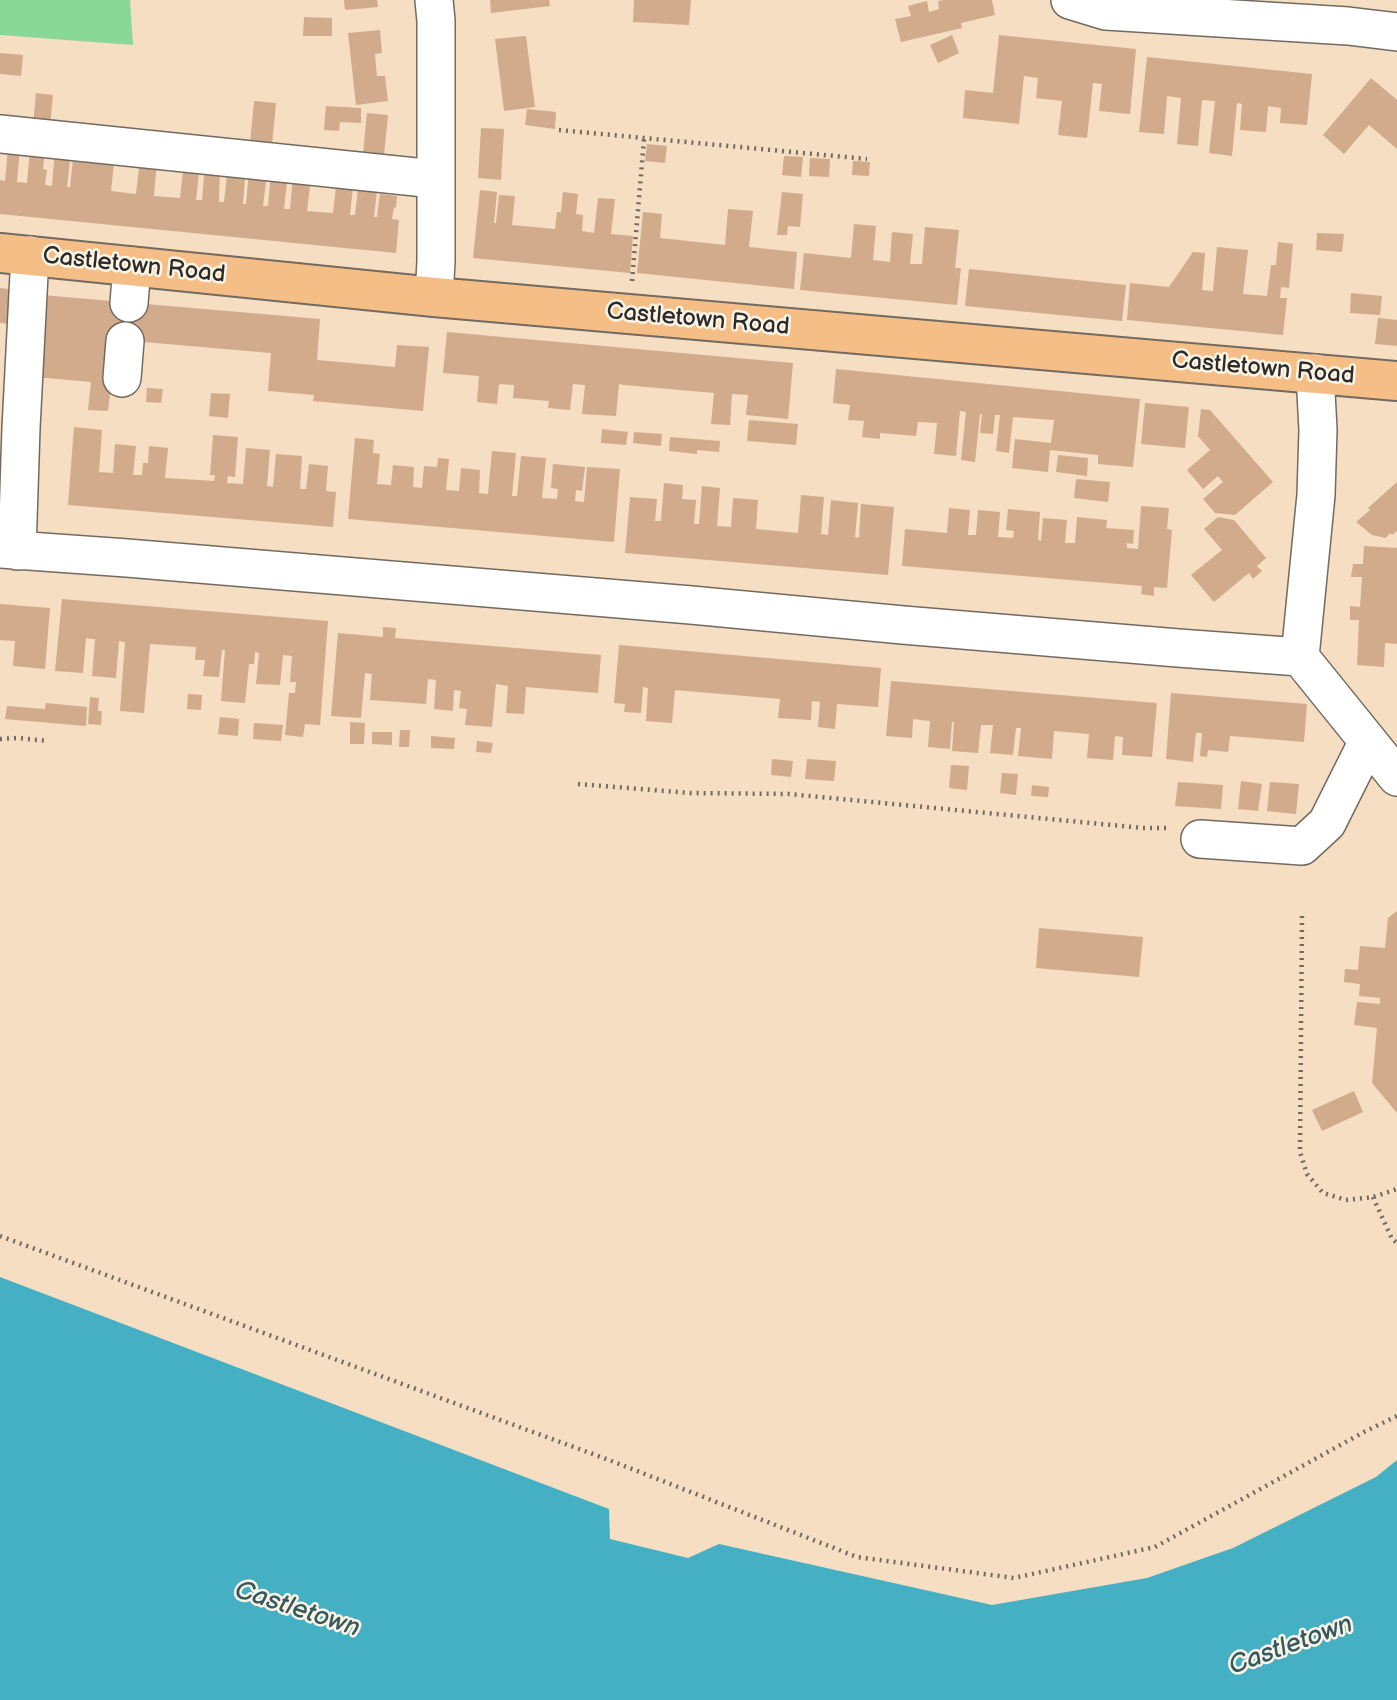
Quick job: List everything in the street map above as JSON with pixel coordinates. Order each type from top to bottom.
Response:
[{"type":"main road","name":"Castletown Road","points":[[15,254],[130,284],[434,297],[1397,381]]},
{"type":"street","points":[[434,0],[434,297]]},
{"type":"street","points":[[1070,0],[1105,11],[1348,26],[1397,32]]},
{"type":"street","points":[[0,134],[435,179]]},
{"type":"street","points":[[15,254],[21,428],[8,550],[1300,657],[1387,758],[1303,846],[1200,839]]},
{"type":"street","points":[[122,378],[125,341]]},
{"type":"street","points":[[1300,657],[1316,495],[1318,430],[1315,373]]},
{"type":"path","points":[[559,130],[867,159]]},
{"type":"path","points":[[630,314],[644,139]]},
{"type":"path","points":[[0,739],[48,741]]},
{"type":"path","points":[[578,784],[690,793],[789,794],[1143,828],[1183,828],[1200,839]]},
{"type":"path","points":[[1302,916],[1300,1152],[1307,1174],[1323,1193],[1346,1200],[1373,1197],[1397,1189]]},
{"type":"path","points":[[1373,1197],[1392,1239],[1397,1243]]},
{"type":"path","points":[[0,1236],[609,1460],[857,1557],[1014,1578],[1155,1547],[1397,1416]]},
{"type":"green space","points":[[0,0],[130,0],[133,45],[0,35]]},
{"type":"water","name":"Castletown","points":[[0,1277],[609,1509],[610,1539],[688,1558],[719,1544],[992,1605],[1147,1578],[1233,1548],[1376,1477],[1397,1460],[1397,1700],[0,1700]]},
{"type":"building","points":[[344,0],[377,0],[378,7],[345,10]]},
{"type":"building","points":[[490,0],[549,0],[550,6],[491,13]]},
{"type":"building","points":[[634,0],[691,0],[689,25],[633,22]]},
{"type":"building","points":[[992,0],[995,15],[961,23],[962,28],[901,42],[895,19],[911,16],[908,6],[927,1],[929,12],[939,9],[938,1]]},
{"type":"building","points":[[304,17],[332,18],[332,36],[303,36]]},
{"type":"building","points":[[380,30],[382,53],[375,54],[377,76],[385,76],[388,101],[356,105],[348,33]]},
{"type":"building","points":[[952,35],[959,53],[938,63],[930,45]]},
{"type":"building","points":[[999,35],[1136,49],[1130,114],[1099,111],[1102,84],[1093,83],[1087,138],[1058,135],[1062,101],[1036,98],[1038,78],[1024,76],[1019,124],[963,118],[965,90],[993,93]]},
{"type":"building","points":[[526,36],[535,107],[504,111],[495,39]]},
{"type":"building","points":[[0,53],[23,55],[21,76],[0,74]]},
{"type":"building","points":[[1147,57],[1312,74],[1307,125],[1280,123],[1281,108],[1268,106],[1266,132],[1240,130],[1242,104],[1237,103],[1232,156],[1209,153],[1215,101],[1202,100],[1198,146],[1177,144],[1181,98],[1167,96],[1164,134],[1139,132]]},
{"type":"building","points":[[1371,78],[1397,100],[1397,149],[1369,125],[1344,154],[1323,135]]},
{"type":"building","points":[[36,93],[53,95],[50,126],[33,125]]},
{"type":"building","points":[[254,101],[276,103],[272,145],[250,143]]},
{"type":"building","points":[[326,106],[361,108],[361,123],[340,122],[339,131],[324,130]]},
{"type":"building","points":[[527,109],[556,112],[555,129],[525,125]]},
{"type":"building","points":[[367,113],[388,115],[384,155],[363,153]]},
{"type":"building","points":[[481,128],[504,129],[501,180],[478,178]]},
{"type":"building","points":[[647,144],[667,146],[665,163],[645,161]]},
{"type":"building","points":[[8,148],[20,149],[17,182],[27,183],[30,149],[45,150],[45,185],[52,186],[55,150],[71,151],[67,187],[70,187],[74,150],[115,154],[111,191],[136,194],[140,159],[157,161],[154,196],[180,198],[184,161],[200,163],[196,200],[202,200],[205,165],[220,166],[219,202],[224,202],[227,175],[245,177],[243,204],[246,204],[249,171],[267,173],[263,206],[268,206],[271,172],[288,174],[284,209],[290,209],[293,175],[311,177],[307,211],[333,213],[337,177],[354,178],[350,215],[355,215],[359,179],[378,181],[374,217],[377,217],[380,194],[397,196],[392,219],[399,220],[396,253],[0,214],[0,180],[5,181]]},
{"type":"building","points":[[784,156],[803,157],[801,177],[782,175]]},
{"type":"building","points":[[810,158],[830,159],[829,177],[809,176]]},
{"type":"building","points":[[853,161],[870,162],[869,176],[852,175]]},
{"type":"building","points":[[480,190],[497,192],[494,223],[499,195],[515,196],[512,225],[555,229],[557,212],[561,212],[563,192],[578,194],[576,214],[583,215],[582,231],[594,233],[598,198],[615,199],[611,234],[633,236],[630,273],[473,258]]},
{"type":"building","points":[[782,192],[803,194],[800,227],[788,226],[787,235],[777,235]]},
{"type":"building","points":[[728,209],[753,211],[749,247],[797,252],[794,289],[637,273],[643,212],[662,214],[660,238],[725,245]]},
{"type":"building","points":[[854,224],[876,226],[873,260],[890,262],[892,232],[913,234],[910,264],[922,264],[925,227],[959,230],[955,268],[961,268],[957,305],[800,290],[804,253],[851,258]]},
{"type":"building","points":[[1317,233],[1344,234],[1342,252],[1316,250]]},
{"type":"building","points":[[1278,242],[1293,244],[1289,288],[1281,287],[1280,298],[1287,298],[1283,335],[1127,320],[1130,283],[1169,287],[1193,252],[1205,253],[1202,290],[1213,291],[1217,247],[1248,250],[1243,294],[1267,296],[1271,265],[1276,265]]},
{"type":"building","points":[[969,269],[1126,285],[1122,321],[965,306]]},
{"type":"building","points":[[0,288],[25,291],[22,325],[0,323]]},
{"type":"building","points":[[1351,293],[1382,296],[1380,315],[1350,313]]},
{"type":"building","points":[[42,295],[320,319],[317,360],[395,367],[397,345],[429,347],[423,411],[313,401],[314,395],[268,391],[271,353],[120,340],[108,411],[88,410],[91,382],[35,377]]},
{"type":"building","points":[[1378,318],[1397,320],[1397,346],[1375,344]]},
{"type":"building","points":[[447,332],[793,363],[788,419],[746,415],[748,395],[732,394],[730,425],[711,424],[714,393],[619,384],[616,416],[582,414],[585,385],[573,384],[570,410],[548,408],[549,401],[513,398],[514,385],[499,384],[497,404],[477,402],[479,376],[443,373]]},
{"type":"building","points":[[836,369],[1140,399],[1133,467],[1098,464],[1098,455],[1050,450],[1048,472],[1012,468],[1015,439],[1051,443],[1054,420],[1013,417],[1009,453],[996,451],[1000,415],[995,415],[993,434],[980,433],[980,414],[975,462],[961,460],[966,412],[960,411],[956,456],[934,454],[937,423],[918,422],[916,436],[880,433],[880,439],[862,437],[864,421],[848,420],[850,405],[833,403]]},
{"type":"building","points":[[147,388],[163,389],[161,403],[146,402]]},
{"type":"building","points":[[211,393],[230,394],[228,418],[209,416]]},
{"type":"building","points":[[1145,403],[1189,407],[1185,448],[1141,444]]},
{"type":"building","points":[[1201,409],[1210,410],[1273,482],[1235,515],[1215,513],[1203,499],[1223,482],[1218,476],[1203,489],[1187,470],[1210,450],[1198,436]]},
{"type":"building","points":[[749,420],[798,424],[796,445],[747,441]]},
{"type":"building","points":[[74,427],[102,430],[99,472],[113,473],[115,444],[136,446],[133,475],[142,475],[143,463],[148,463],[149,446],[168,448],[165,478],[214,481],[215,475],[210,475],[213,435],[238,437],[235,477],[228,476],[227,483],[243,484],[246,448],[270,450],[267,486],[273,487],[276,454],[302,456],[300,489],[306,489],[309,464],[328,466],[326,491],[336,492],[333,527],[68,505]]},
{"type":"building","points":[[602,429],[628,432],[626,445],[601,443]]},
{"type":"building","points":[[634,432],[662,434],[661,446],[633,443]]},
{"type":"building","points":[[670,437],[720,441],[719,452],[697,450],[697,454],[669,451]]},
{"type":"building","points":[[355,438],[374,440],[373,453],[380,454],[377,484],[391,485],[393,465],[414,467],[413,487],[422,488],[424,466],[437,467],[438,458],[449,459],[446,490],[459,491],[461,468],[480,470],[479,493],[488,494],[492,451],[516,453],[512,496],[517,496],[521,456],[546,458],[542,498],[557,499],[558,489],[551,488],[553,464],[585,467],[582,491],[576,490],[575,501],[584,502],[587,467],[620,469],[614,542],[348,519]]},
{"type":"building","points":[[1058,455],[1088,458],[1087,476],[1056,472]]},
{"type":"building","points":[[1076,479],[1110,482],[1108,502],[1074,498]]},
{"type":"building","points":[[1397,482],[1397,531],[1386,538],[1372,535],[1356,522]]},
{"type":"building","points":[[664,483],[683,485],[682,499],[696,500],[694,524],[699,524],[702,486],[720,488],[717,526],[731,527],[733,498],[758,500],[756,529],[798,533],[801,495],[824,497],[821,534],[828,535],[831,500],[858,503],[855,537],[859,538],[861,504],[894,507],[888,575],[625,553],[630,497],[657,499],[655,521],[661,521]]},
{"type":"building","points":[[1141,506],[1169,508],[1167,529],[1172,530],[1167,588],[1154,587],[1154,596],[1141,594],[1142,586],[902,566],[905,529],[947,533],[949,508],[970,510],[968,535],[976,535],[978,510],[1000,512],[998,537],[1013,538],[1014,531],[1006,530],[1008,509],[1040,512],[1038,540],[1041,541],[1043,518],[1067,520],[1065,543],[1075,543],[1077,517],[1107,520],[1106,528],[1134,530],[1133,544],[1127,543],[1127,548],[1138,549]]},
{"type":"building","points":[[1218,517],[1234,520],[1266,558],[1257,566],[1262,571],[1253,579],[1249,573],[1214,602],[1191,575],[1222,550],[1204,529]]},
{"type":"building","points":[[1364,546],[1397,548],[1397,644],[1385,643],[1384,667],[1357,665],[1359,620],[1350,620],[1350,606],[1360,607],[1362,577],[1351,577],[1353,564],[1363,564]]},
{"type":"building","points":[[62,599],[328,621],[320,725],[305,724],[303,737],[285,735],[289,693],[295,693],[296,682],[290,682],[292,656],[283,655],[280,685],[256,684],[259,653],[255,652],[254,664],[249,664],[245,703],[221,701],[225,650],[222,650],[219,677],[203,676],[205,660],[195,660],[196,647],[150,644],[144,713],[120,711],[125,642],[119,641],[116,678],[92,676],[95,639],[86,638],[83,673],[55,671]]},
{"type":"building","points":[[0,604],[50,608],[45,669],[13,666],[15,641],[0,640]]},
{"type":"building","points":[[383,627],[396,628],[395,638],[601,655],[598,693],[526,687],[524,714],[506,713],[508,686],[496,684],[492,727],[465,725],[467,709],[459,708],[461,691],[454,690],[453,711],[434,709],[436,680],[428,679],[426,704],[370,700],[372,674],[365,673],[361,718],[331,716],[338,633],[383,637]]},
{"type":"building","points":[[619,645],[881,668],[878,707],[837,704],[835,729],[818,727],[820,702],[812,701],[811,720],[778,718],[780,699],[675,690],[672,723],[646,721],[648,688],[643,687],[641,713],[624,712],[625,704],[614,703]]},
{"type":"building","points":[[891,681],[1157,703],[1152,757],[1122,755],[1123,737],[1115,736],[1113,760],[1087,758],[1089,734],[1054,731],[1052,759],[1018,756],[1021,728],[1016,728],[1013,755],[990,753],[993,725],[981,725],[978,753],[952,751],[954,722],[950,749],[928,747],[930,721],[913,719],[912,738],[886,736]]},
{"type":"building","points":[[1171,693],[1307,704],[1304,742],[1230,736],[1228,752],[1208,750],[1207,757],[1200,756],[1202,733],[1196,733],[1193,762],[1166,759]]},
{"type":"building","points":[[188,694],[202,695],[201,710],[187,709]]},
{"type":"building","points":[[90,697],[99,698],[101,725],[88,724]]},
{"type":"building","points":[[46,703],[87,707],[86,726],[5,719],[7,706],[45,709]]},
{"type":"building","points":[[220,717],[239,719],[238,736],[218,734]]},
{"type":"building","points":[[350,722],[365,723],[364,744],[350,744]]},
{"type":"building","points":[[254,723],[283,725],[281,741],[253,739]]},
{"type":"building","points":[[400,730],[410,730],[409,747],[399,747]]},
{"type":"building","points":[[372,732],[392,732],[392,745],[372,744]]},
{"type":"building","points":[[431,736],[455,738],[454,749],[431,748]]},
{"type":"building","points":[[477,741],[493,743],[491,753],[476,752]]},
{"type":"building","points":[[772,759],[793,761],[791,777],[771,775]]},
{"type":"building","points":[[807,759],[836,761],[834,781],[805,779]]},
{"type":"building","points":[[951,765],[969,766],[967,790],[949,788]]},
{"type":"building","points":[[1002,773],[1018,774],[1016,795],[1000,793]]},
{"type":"building","points":[[1241,781],[1262,784],[1258,811],[1238,809]]},
{"type":"building","points":[[1178,782],[1223,785],[1221,809],[1175,806]]},
{"type":"building","points":[[1270,782],[1299,784],[1296,814],[1267,811]]},
{"type":"building","points":[[1032,785],[1049,787],[1048,797],[1031,796]]},
{"type":"building","points":[[1397,911],[1397,1113],[1372,1083],[1377,1028],[1354,1025],[1357,1002],[1380,1004],[1380,998],[1359,996],[1360,984],[1344,982],[1345,969],[1358,970],[1360,946],[1385,948],[1388,918]]},
{"type":"building","points":[[1039,928],[1143,937],[1139,977],[1036,968]]},
{"type":"building","points":[[1354,1091],[1363,1112],[1322,1131],[1312,1110]]}]
